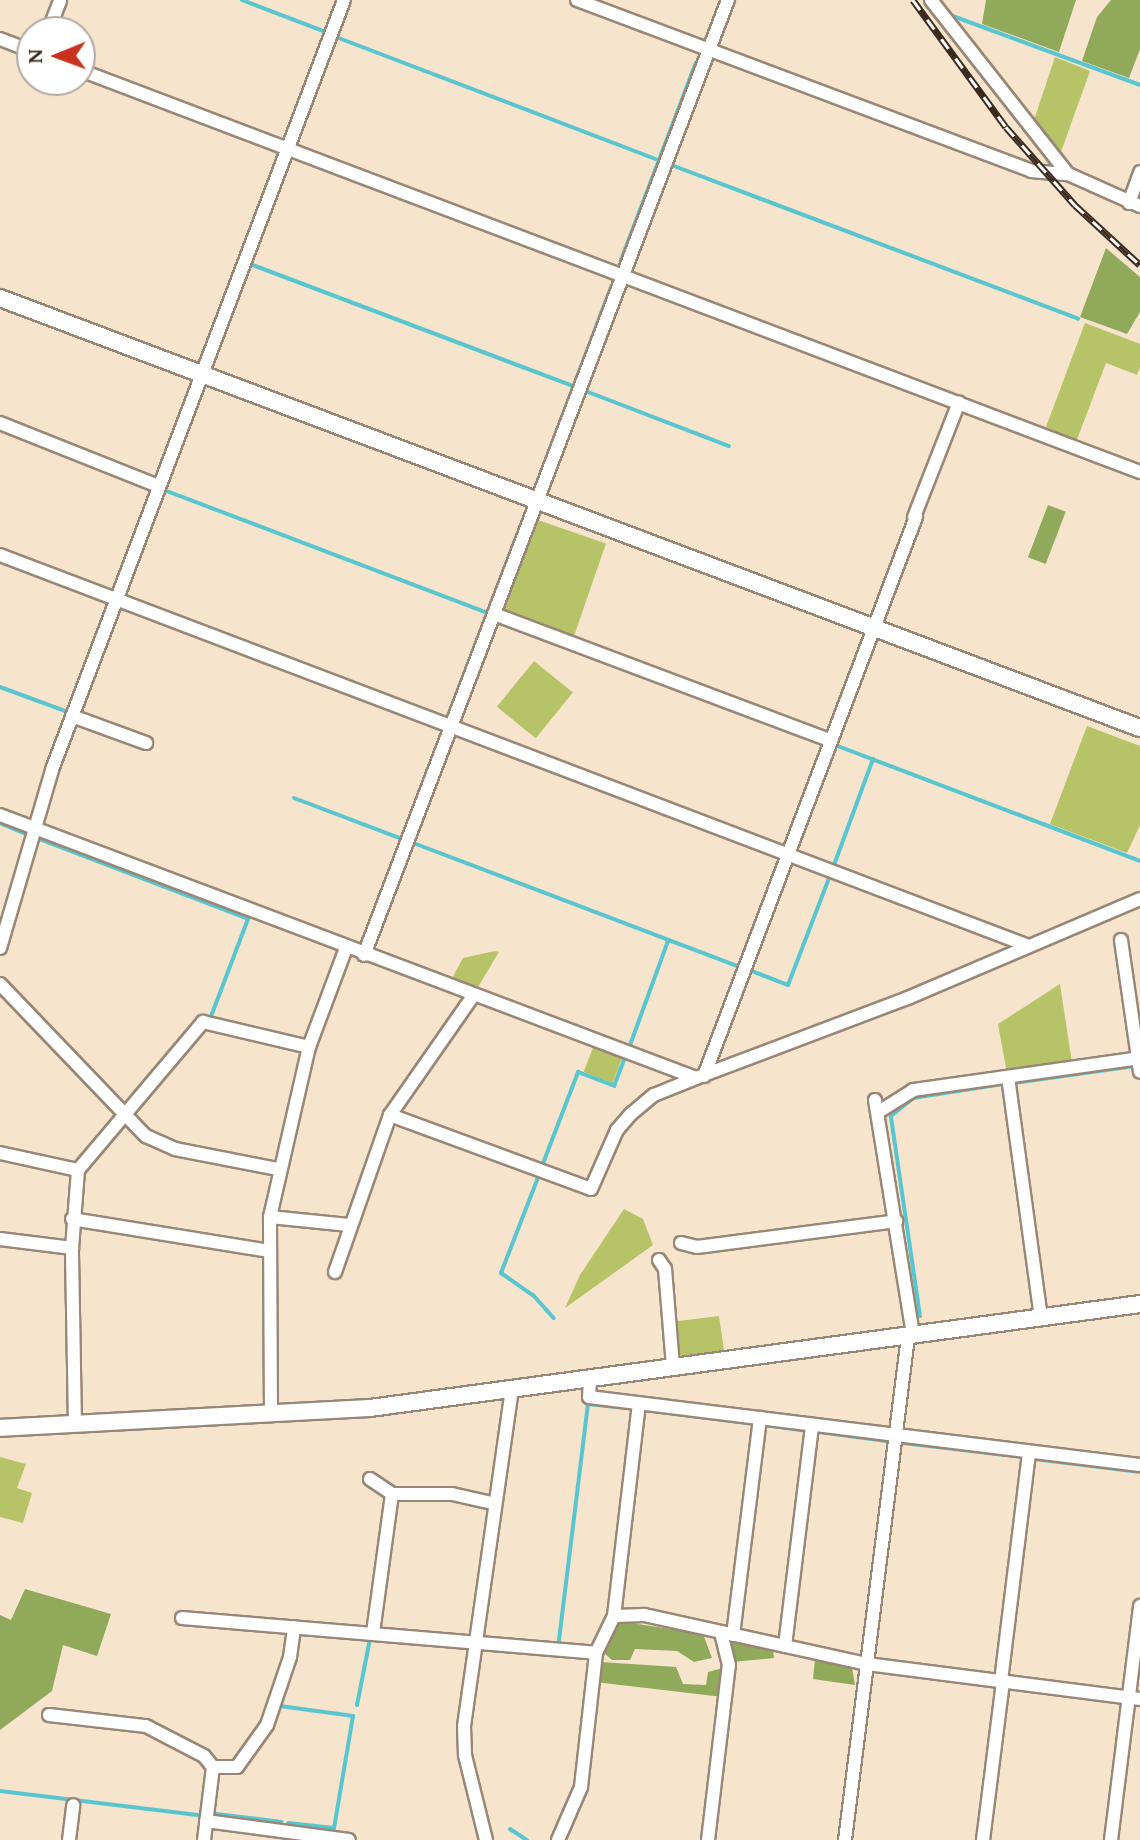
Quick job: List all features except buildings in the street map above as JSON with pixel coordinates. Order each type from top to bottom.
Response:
[{"type":"street","points":[[0,948],[32,828],[72,716],[344,0]]},
{"type":"street","points":[[577,0],[1031,171],[1068,174],[1134,204],[1140,172]]},
{"type":"street","points":[[364,955],[728,0]]},
{"type":"street","points":[[931,0],[1068,174]]},
{"type":"street","points":[[96,76],[1140,472]]},
{"type":"street","points":[[0,298],[1140,728]]},
{"type":"street","points":[[700,1077],[959,402]]},
{"type":"street","points":[[0,423],[158,486]]},
{"type":"street","points":[[0,555],[1026,945]]},
{"type":"street","points":[[494,614],[831,741]]},
{"type":"street","points":[[72,716],[146,743]]},
{"type":"street","points":[[0,815],[473,996],[700,1077]]},
{"type":"street","points":[[390,1115],[591,1189],[617,1130],[654,1095],[908,998],[1026,945],[1140,899]]},
{"type":"street","points":[[1121,940],[1140,1072]]},
{"type":"street","points":[[271,1415],[270,1217],[278,1169],[309,1047],[346,948]]},
{"type":"street","points":[[0,984],[123,1116],[160,1144],[278,1169]]},
{"type":"street","points":[[335,1272],[390,1115],[473,996]]},
{"type":"street","points":[[75,1425],[72,1219],[78,1170],[203,1022],[309,1047]]},
{"type":"street","points":[[845,1840],[910,1335],[877,1105],[913,1090],[1139,1058]]},
{"type":"street","points":[[1008,1077],[1041,1317]]},
{"type":"street","points":[[0,1153],[78,1170]]},
{"type":"street","points":[[270,1217],[349,1225]]},
{"type":"street","points":[[72,1219],[269,1251]]},
{"type":"street","points":[[681,1243],[697,1247],[896,1221]]},
{"type":"street","points":[[0,1239],[72,1248]]},
{"type":"street","points":[[659,1260],[665,1269],[673,1367]]},
{"type":"street","points":[[0,1428],[271,1415],[512,1389],[1140,1304]]},
{"type":"street","points":[[590,1379],[589,1397],[1140,1465]]},
{"type":"street","points":[[486,1840],[465,1755],[474,1642],[492,1503],[512,1389]]},
{"type":"street","points":[[558,1840],[581,1787],[596,1653],[614,1616],[639,1403]]},
{"type":"street","points":[[708,1840],[729,1665],[727,1633],[760,1418]]},
{"type":"street","points":[[785,1646],[812,1425]]},
{"type":"street","points":[[983,1840],[1029,1452]]},
{"type":"street","points":[[370,1479],[392,1494],[452,1494],[492,1503]]},
{"type":"street","points":[[373,1633],[392,1494]]},
{"type":"street","points":[[1111,1840],[1134,1698],[1140,1606]]},
{"type":"street","points":[[614,1616],[644,1615],[867,1664],[1134,1698]]},
{"type":"street","points":[[182,1618],[596,1653]]},
{"type":"street","points":[[213,1767],[237,1767],[267,1725],[290,1657],[294,1627]]},
{"type":"street","points":[[49,1715],[146,1726],[204,1756],[213,1767],[204,1840]]},
{"type":"street","points":[[69,1840],[73,1805]]},
{"type":"street","points":[[206,1821],[349,1840]]},
{"type":"green space","points":[[986,0],[1076,0],[1059,52],[982,24]]},
{"type":"green space","points":[[1111,0],[1140,0],[1140,49],[1129,78],[1082,61],[1097,17]]},
{"type":"green space","points":[[1055,57],[1090,71],[1061,152],[1034,120]]},
{"type":"green space","points":[[1106,248],[1140,277],[1140,312],[1127,334],[1080,317]]},
{"type":"green space","points":[[1085,323],[1140,344],[1140,367],[1137,375],[1106,363],[1076,442],[1046,427]]},
{"type":"green space","points":[[1048,505],[1066,512],[1046,564],[1028,557]]},
{"type":"green space","points":[[535,519],[606,543],[573,639],[502,614]]},
{"type":"green space","points":[[534,661],[573,692],[536,738],[497,707]]},
{"type":"green space","points":[[1087,726],[1140,746],[1140,825],[1127,853],[1050,824]]},
{"type":"green space","points":[[499,952],[475,992],[450,982],[463,958]]},
{"type":"green space","points":[[1060,984],[1072,1063],[1007,1073],[998,1024]]},
{"type":"green space","points":[[594,1045],[623,1056],[613,1083],[584,1072]]},
{"type":"green space","points":[[624,1209],[643,1219],[653,1245],[565,1308],[580,1275]]},
{"type":"green space","points":[[719,1316],[724,1350],[682,1356],[675,1350],[671,1322]]},
{"type":"green space","points":[[0,1457],[26,1464],[17,1488],[32,1493],[23,1523],[0,1517]]},
{"type":"green space","points":[[25,1589],[111,1614],[97,1656],[63,1645],[52,1691],[0,1730],[0,1615],[11,1620]]},
{"type":"green space","points":[[618,1621],[703,1634],[712,1658],[694,1662],[677,1651],[635,1649],[630,1660],[612,1660],[604,1653]]},
{"type":"green space","points":[[726,1639],[773,1650],[774,1658],[732,1662]]},
{"type":"green space","points":[[815,1659],[852,1668],[855,1685],[813,1679]]},
{"type":"green space","points":[[601,1662],[676,1667],[683,1684],[706,1685],[708,1672],[723,1668],[723,1697],[595,1682]]},
{"type":"waterway","points":[[242,0],[326,32]]},
{"type":"waterway","points":[[950,15],[1140,85]]},
{"type":"waterway","points":[[336,37],[655,159]]},
{"type":"waterway","points":[[621,260],[696,63]]},
{"type":"waterway","points":[[674,166],[1078,319]]},
{"type":"waterway","points":[[250,264],[573,386]]},
{"type":"waterway","points":[[540,475],[611,287]]},
{"type":"waterway","points":[[588,392],[729,446]]},
{"type":"waterway","points":[[164,490],[487,613]]},
{"type":"waterway","points":[[448,716],[518,533]]},
{"type":"waterway","points":[[0,687],[68,712]]},
{"type":"waterway","points":[[369,926],[438,744]]},
{"type":"waterway","points":[[835,745],[1140,861]]},
{"type":"waterway","points":[[511,756],[664,814]]},
{"type":"waterway","points":[[834,865],[873,759]]},
{"type":"waterway","points":[[294,798],[402,839]]},
{"type":"waterway","points":[[0,823],[24,833]]},
{"type":"waterway","points":[[39,839],[248,919],[210,1019]]},
{"type":"waterway","points":[[416,844],[739,967]]},
{"type":"waterway","points":[[749,970],[788,985],[829,878]]},
{"type":"waterway","points":[[629,1048],[668,941]]},
{"type":"waterway","points":[[542,1166],[578,1072],[614,1086],[625,1058]]},
{"type":"waterway","points":[[1014,1083],[1135,1066]]},
{"type":"waterway","points":[[920,1316],[891,1116],[913,1098],[1003,1084]]},
{"type":"waterway","points":[[539,1175],[501,1273],[533,1295],[554,1318]]},
{"type":"waterway","points":[[559,1640],[588,1404],[635,1409]]},
{"type":"waterway","points":[[644,1410],[754,1424]]},
{"type":"waterway","points":[[765,1425],[808,1431]]},
{"type":"waterway","points":[[819,1432],[886,1441]]},
{"type":"waterway","points":[[903,1443],[1022,1457]]},
{"type":"waterway","points":[[1034,1459],[1140,1472]]},
{"type":"waterway","points":[[357,1705],[370,1639]]},
{"type":"waterway","points":[[280,1706],[353,1716],[334,1828],[288,1823]]},
{"type":"waterway","points":[[0,1791],[198,1815]]},
{"type":"waterway","points":[[216,1814],[282,1822]]},
{"type":"waterway","points":[[510,1829],[527,1840]]},
{"type":"railway","points":[[913,0],[1006,127],[1075,205],[1140,265]]}]
